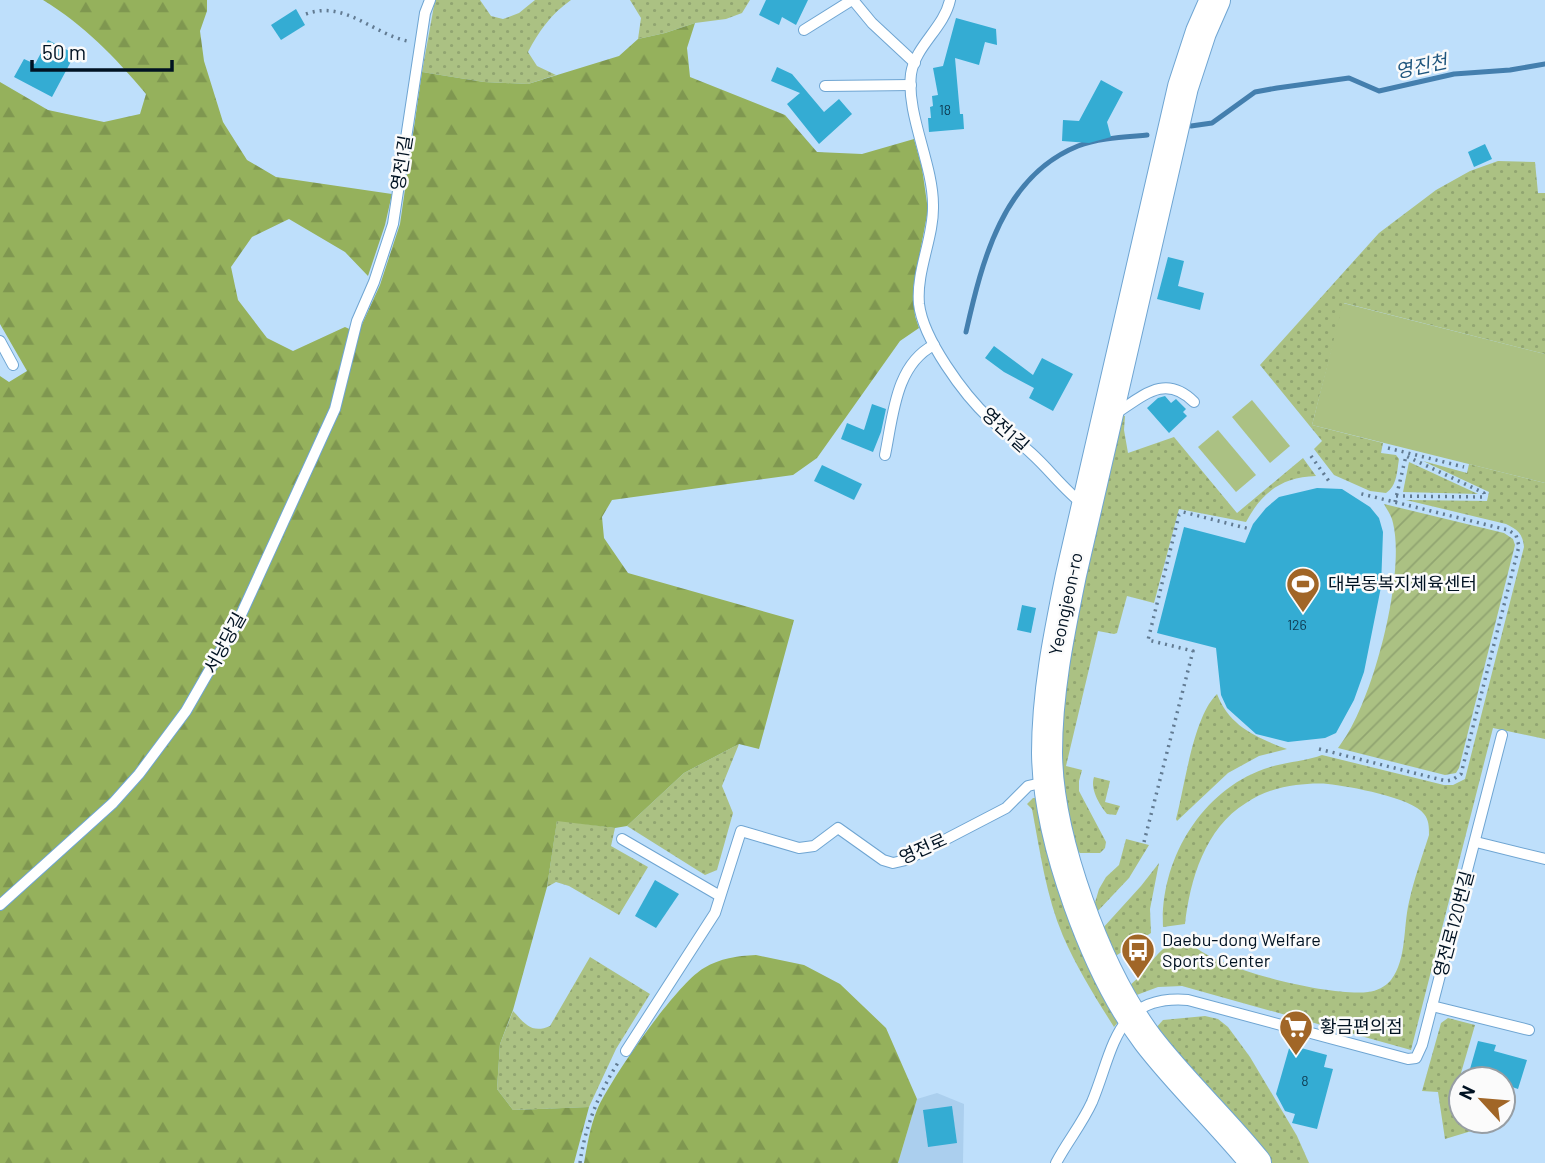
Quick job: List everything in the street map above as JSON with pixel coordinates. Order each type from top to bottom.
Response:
[{"type":"street","name":"Yeongjeon-ro","points":[[1215,0],[1201,32],[1183,88],[1086,506],[1054,657],[1048,724],[1049,781],[1059,838],[1084,917],[1100,955],[1131,1014],[1162,1057],[1256,1163]]},
{"type":"lane","name":"영전1길","points":[[357,321],[374,282],[393,224],[420,44],[430,0]]},
{"type":"lane","points":[[804,30],[852,0],[872,23],[915,63]]},
{"type":"lane","name":"영전1길","points":[[950,0],[942,21],[922,47],[915,63],[911,85],[933,204],[918,290],[922,318],[934,345],[988,417],[1031,452],[1062,486],[1086,506]]},
{"type":"lane","points":[[825,86],[911,85]]},
{"type":"lane","name":"서낭당길","points":[[0,905],[113,803],[139,774],[186,711],[240,617],[335,409],[357,321]]},
{"type":"lane","points":[[0,341],[13,365]]},
{"type":"lane","points":[[885,455],[903,377],[918,358],[934,345]]},
{"type":"lane","points":[[1107,419],[1150,392],[1164,387],[1178,389],[1194,402]]},
{"type":"lane","name":"영전로120번길","points":[[1131,1014],[1161,1000],[1188,1000],[1412,1060],[1420,1053],[1502,735]]},
{"type":"lane","name":"영전로","points":[[626,1051],[707,927],[741,831],[799,848],[814,846],[838,828],[883,860],[893,863],[906,860],[1006,808],[1028,786],[1049,781]]},
{"type":"lane","points":[[622,839],[720,896]]},
{"type":"lane","points":[[1476,842],[1545,859]]},
{"type":"lane","points":[[1433,1006],[1529,1030]]},
{"type":"lane","points":[[1062,1160],[1091,1104],[1119,1028],[1131,1014]]},
{"type":"path","points":[[306,14],[326,9],[337,11],[352,16],[390,37],[420,44]]},
{"type":"path","points":[[1388,449],[1464,467]]},
{"type":"path","points":[[1395,502],[1406,455]]},
{"type":"path","points":[[1396,496],[1484,497],[1484,493],[1406,455]]},
{"type":"path","points":[[1311,456],[1331,484]]},
{"type":"path","points":[[1319,749],[1446,781],[1457,778],[1464,767],[1519,540],[1508,530],[1358,493]]},
{"type":"path","points":[[1144,842],[1193,651],[1148,640],[1179,516],[1183,512],[1250,529]]},
{"type":"path","points":[[580,1163],[594,1108],[606,1082],[626,1051]]},
{"type":"shaded area","points":[[937,1093],[964,1104],[963,1163],[898,1163],[917,1099]]},
{"type":"green space","points":[[43,0],[207,0],[207,11],[200,31],[204,61],[223,122],[247,160],[276,177],[392,194],[368,276],[345,252],[289,219],[252,237],[231,267],[238,300],[267,338],[293,351],[345,327],[358,333],[380,285],[400,224],[422,72],[484,82],[528,84],[619,56],[638,39],[695,23],[687,48],[690,77],[785,115],[817,152],[862,154],[914,139],[922,168],[928,210],[913,289],[915,316],[919,328],[900,341],[817,458],[793,475],[612,500],[602,517],[604,538],[628,573],[794,620],[759,749],[739,744],[684,773],[627,826],[615,828],[557,821],[547,887],[513,1010],[500,1044],[497,1089],[513,1110],[589,1107],[574,1163],[0,1163],[0,376],[9,382],[27,371],[0,324],[0,82],[48,110],[104,122],[140,114],[146,94],[98,42]]},
{"type":"green space","points":[[435,0],[480,0],[491,16],[503,19],[519,13],[535,0],[571,0],[546,23],[528,52],[537,66],[556,75],[528,84],[484,82],[422,72]]},
{"type":"green space","points":[[630,0],[750,0],[742,13],[726,19],[695,23],[638,39],[641,18]]},
{"type":"green space","points":[[1498,161],[1535,162],[1538,193],[1545,193],[1545,354],[1344,303],[1312,425],[1383,443],[1381,453],[1396,455],[1399,459],[1394,482],[1386,493],[1370,491],[1334,475],[1314,449],[1322,441],[1260,365],[1379,233],[1436,190],[1470,171]]},
{"type":"green space","points":[[1343,303],[1545,354],[1545,483],[1312,425]]},
{"type":"green space","points":[[1252,400],[1290,446],[1270,463],[1232,417]]},
{"type":"green space","points":[[1118,414],[1125,416],[1124,430],[1128,453],[1174,437],[1237,513],[1303,458],[1316,476],[1293,479],[1274,488],[1259,502],[1246,522],[1179,509],[1154,603],[1127,596],[1117,633],[1098,631],[1066,766],[1082,770],[1079,791],[1106,842],[1100,853],[1080,853],[1073,847],[1065,812],[1059,704]]},
{"type":"green space","points":[[1218,430],[1256,475],[1236,492],[1198,447]]},
{"type":"green space","points":[[1423,461],[1467,473],[1469,464],[1545,483],[1545,739],[1493,728],[1411,1050],[1182,986],[1158,987],[1134,996],[1129,986],[1168,945],[1186,938],[1217,960],[1242,970],[1327,990],[1375,991],[1389,982],[1396,972],[1402,953],[1411,893],[1429,832],[1428,821],[1418,808],[1394,798],[1324,784],[1290,786],[1263,793],[1232,814],[1210,841],[1196,873],[1185,924],[1163,927],[1164,902],[1177,854],[1188,832],[1203,812],[1221,794],[1264,769],[1322,755],[1444,785],[1453,785],[1465,779],[1524,547],[1519,533],[1506,524],[1406,500],[1487,501],[1489,492]]},
{"type":"green space","points":[[1409,462],[1478,494],[1403,492]]},
{"type":"green space","points":[[1384,504],[1504,533],[1513,539],[1515,545],[1456,773],[1445,775],[1338,748],[1351,729],[1374,673],[1390,606],[1396,546],[1392,520]]},
{"type":"green space","points":[[1217,694],[1222,705],[1237,723],[1255,735],[1287,749],[1259,756],[1228,773],[1177,821],[1196,735],[1209,705]]},
{"type":"green space","points":[[739,744],[722,786],[733,813],[717,870],[705,875],[627,826],[684,773]]},
{"type":"green space","points":[[1094,777],[1110,781],[1105,802],[1120,806],[1116,815],[1107,814],[1098,801],[1093,786]]},
{"type":"green space","points":[[1033,798],[1041,798],[1122,1017],[1114,1027],[1080,971],[1057,921],[1044,873],[1032,809],[1027,804]]},
{"type":"green space","points":[[557,820],[615,828],[611,846],[648,867],[619,915],[569,886],[556,882],[547,887]]},
{"type":"green space","points":[[1126,839],[1149,845],[1129,878],[1095,914],[1094,906],[1099,889],[1106,877],[1119,865]]},
{"type":"green space","points":[[1159,863],[1150,909],[1151,933],[1114,957],[1102,929]]},
{"type":"green space","points":[[756,955],[804,965],[840,984],[886,1028],[917,1099],[898,1163],[584,1163],[592,1123],[604,1096],[661,1012],[692,977],[704,968],[729,958]]},
{"type":"green space","points":[[590,957],[650,994],[616,1049],[589,1107],[513,1110],[497,1089],[500,1044],[513,1011],[525,1024],[534,1028],[550,1026]]},
{"type":"green space","points":[[1205,1016],[1218,1019],[1228,1027],[1250,1057],[1297,1136],[1309,1163],[1272,1163],[1155,1029],[1163,1020]]},
{"type":"green space","points":[[1448,1018],[1475,1025],[1463,1065],[1447,1065],[1447,1135],[1458,1135],[1445,1139],[1438,1092],[1422,1091],[1441,1023]]},
{"type":"building","points":[[766,0],[808,0],[796,25],[782,17],[779,25],[759,15]]},
{"type":"building","points":[[296,9],[305,25],[281,40],[271,25]]},
{"type":"building","points":[[956,18],[996,29],[997,45],[985,42],[979,65],[955,58],[964,129],[929,132],[928,118],[931,118],[932,96],[938,95],[933,68],[943,66]]},
{"type":"building","points":[[48,40],[75,54],[52,97],[14,77],[24,59],[35,64]]},
{"type":"building","points":[[777,67],[792,74],[824,112],[839,99],[852,114],[819,144],[787,104],[800,93],[771,81]]},
{"type":"building","points":[[1101,80],[1123,92],[1107,122],[1111,137],[1089,143],[1062,141],[1063,120],[1079,121]]},
{"type":"building","points":[[1485,144],[1492,159],[1474,167],[1468,152]]},
{"type":"building","points":[[1168,257],[1184,261],[1178,286],[1204,293],[1200,310],[1157,299]]},
{"type":"building","points":[[994,346],[1033,375],[1042,358],[1073,374],[1053,411],[1029,398],[1034,388],[985,358]]},
{"type":"building","points":[[1165,396],[1171,403],[1176,399],[1186,409],[1183,412],[1187,416],[1169,433],[1147,408],[1158,398]]},
{"type":"building","points":[[872,404],[886,409],[873,452],[841,439],[847,423],[864,430]]},
{"type":"building","points":[[822,465],[862,484],[854,500],[814,481]]},
{"type":"building","points":[[1317,488],[1342,489],[1370,507],[1379,518],[1383,532],[1381,587],[1364,672],[1354,700],[1336,733],[1325,738],[1288,742],[1256,734],[1227,708],[1221,695],[1216,648],[1157,633],[1184,527],[1245,543],[1253,524],[1279,497]]},
{"type":"building","points":[[1022,605],[1036,608],[1031,633],[1017,630]]},
{"type":"building","points":[[655,880],[679,894],[656,928],[635,916]]},
{"type":"building","points":[[1478,1041],[1496,1045],[1494,1051],[1527,1060],[1518,1089],[1517,1065],[1471,1065]]},
{"type":"building","points":[[1290,1045],[1327,1055],[1324,1067],[1333,1069],[1317,1129],[1292,1123],[1295,1114],[1285,1111],[1276,1094]]},
{"type":"building","points":[[952,1106],[957,1143],[928,1147],[923,1110]]},
{"type":"waterway","name":"영진천","points":[[1191,126],[1212,123],[1255,92],[1277,88],[1349,78],[1379,91],[1454,74],[1510,70],[1545,64]]},
{"type":"waterway","name":"영진천","points":[[966,332],[989,250],[1014,199],[1031,178],[1052,160],[1086,143],[1147,135]]},
{"type":"place","name":"대부동복지체육센터","points":[[1303,614]]},
{"type":"place","name":"Daebu-dong Welfare Sports Center","points":[[1138,980]]},
{"type":"place","name":"황금편의점","points":[[1296,1057]]}]
